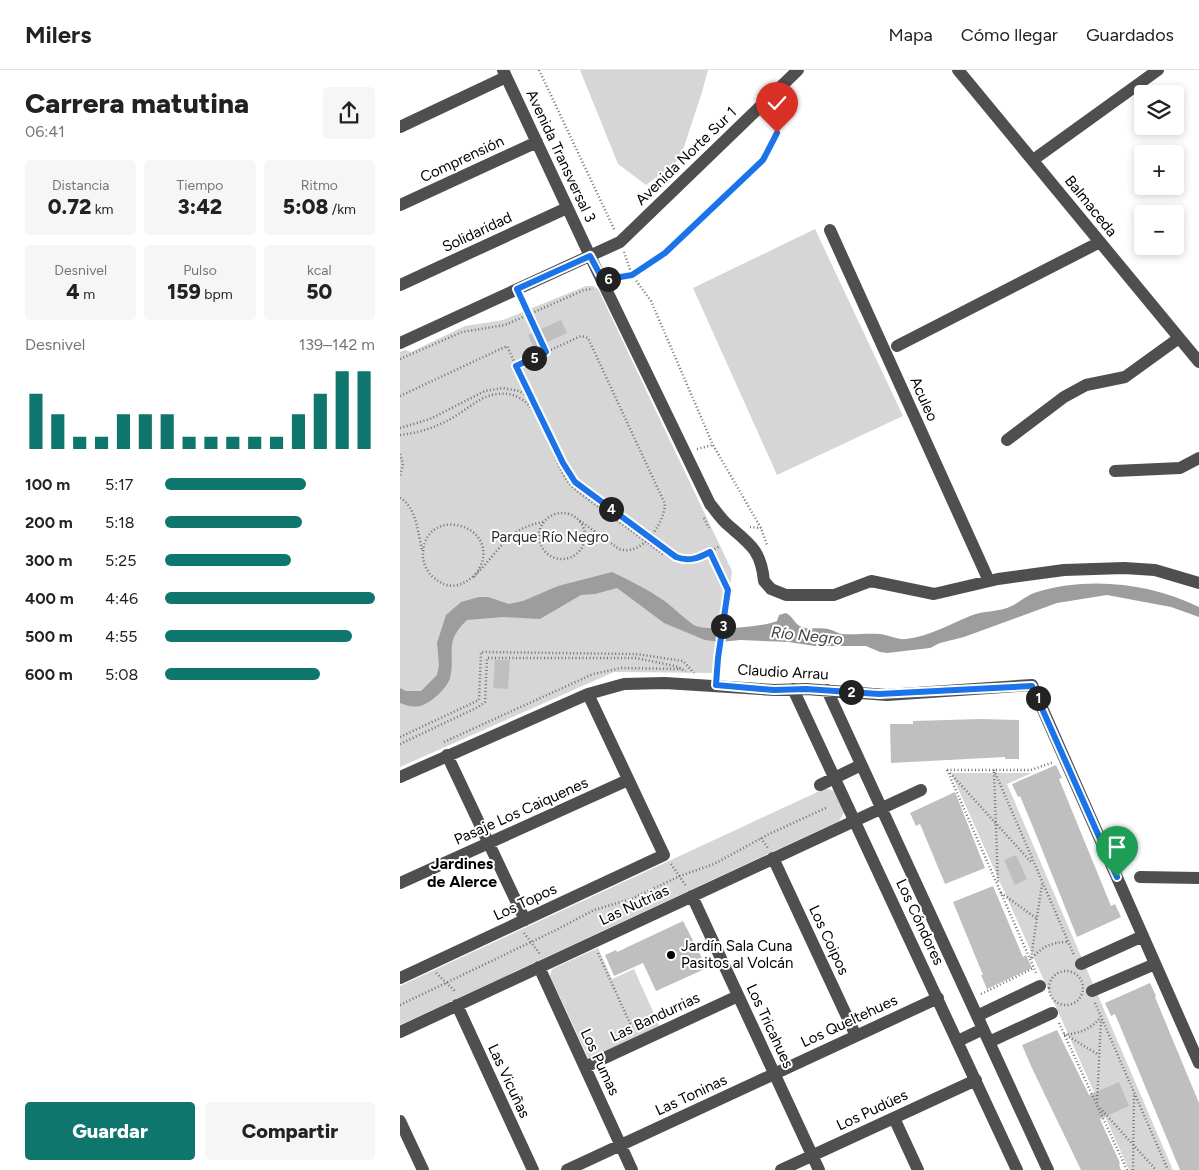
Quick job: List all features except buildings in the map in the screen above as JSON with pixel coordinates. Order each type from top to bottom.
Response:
[{"type":"street","name":"Avenida Norte Sur 1","points":[[400,343],[620,242],[798,70]]},
{"type":"street","name":"Balmaceda","points":[[958,70],[1199,362]]},
{"type":"street","points":[[1032,160],[1158,70]]},
{"type":"street","points":[[400,127],[505,73]]},
{"type":"street","name":"Avenida Transversal 3","points":[[505,73],[590,256],[710,504],[726,523],[755,549],[762,565],[764,581],[771,589],[786,595],[834,595],[871,581],[934,594],[990,582]]},
{"type":"street","name":"Comprensión","points":[[400,206],[537,142]]},
{"type":"street","name":"Solidaridad","points":[[400,285],[568,208]]},
{"type":"street","name":"Aculeo","points":[[830,230],[990,582]]},
{"type":"street","points":[[897,346],[1100,242]]},
{"type":"street","points":[[1007,440],[1064,398],[1086,385],[1125,377],[1179,338]]},
{"type":"street","points":[[1115,471],[1180,468],[1199,458]]},
{"type":"street","points":[[990,582],[1064,570],[1124,568],[1155,570],[1199,583]]},
{"type":"street","name":"Claudio Arrau","points":[[400,777],[588,694],[624,684],[665,683],[774,690],[827,690],[887,694],[1032,686],[1064,758]]},
{"type":"street","name":"Los Cóndores","points":[[793,689],[1017,1170]]},
{"type":"street","name":"Los Cóndores","points":[[827,690],[1048,1170]]},
{"type":"street","points":[[588,694],[664,855]]},
{"type":"street","points":[[447,755],[488,843],[520,922]]},
{"type":"street","points":[[1064,758],[1199,1063]]},
{"type":"street","points":[[820,784],[861,765]]},
{"type":"street","name":"Pasaje Los Caiquenes","points":[[400,883],[628,780]]},
{"type":"street","name":"Las Nutrias","points":[[400,1032],[921,790]]},
{"type":"street","name":"Los Topos","points":[[400,978],[664,855]]},
{"type":"street","name":"Los Coipos","points":[[774,858],[856,1036]]},
{"type":"street","points":[[1140,877],[1199,878]]},
{"type":"street","name":"Los Tricahues","points":[[692,896],[818,1170]]},
{"type":"street","points":[[1080,964],[1143,936]]},
{"type":"street","points":[[1092,991],[1155,964]]},
{"type":"street","name":"Los Pumas","points":[[542,966],[632,1170]]},
{"type":"street","points":[[977,1016],[1040,983]]},
{"type":"street","name":"Las Bandurrias","points":[[585,1067],[738,996]]},
{"type":"street","name":"Los Queltehues","points":[[774,1074],[938,998]]},
{"type":"street","name":"Las Vicuñas","points":[[462,1003],[533,1170]]},
{"type":"street","points":[[989,1042],[1054,1013]]},
{"type":"street","points":[[958,1041],[983,1029]]},
{"type":"street","name":"Las Toninas","points":[[567,1170],[774,1074]]},
{"type":"street","name":"Los Pudúes","points":[[781,1170],[976,1080]]},
{"type":"street","points":[[894,1118],[918,1170]]},
{"type":"street","points":[[400,1121],[423,1170]]},
{"type":"path","points":[[539,70],[620,242],[632,275],[651,300],[713,445],[761,528],[768,548],[762,565]]},
{"type":"path","points":[[603,280],[632,275],[665,253],[763,160],[777,133],[769,99]]},
{"type":"path","points":[[400,360],[462,332],[503,325],[588,288],[598,292]]},
{"type":"path","points":[[517,289],[546,352]]},
{"type":"path","points":[[400,498],[409,505],[414,517],[428,572],[444,584],[455,585],[465,583],[474,577],[513,534],[533,524],[543,522],[557,513],[573,515],[619,549],[625,551],[633,550],[646,542],[665,515],[665,504],[588,338],[581,336],[516,366]]},
{"type":"path","points":[[400,396],[507,346],[563,463],[575,482],[649,538],[682,560],[700,558],[720,546]]},
{"type":"path","points":[[400,428],[430,419],[492,389],[503,388],[519,391],[532,400]]},
{"type":"path","points":[[400,435],[442,423],[490,395],[505,394],[516,396],[527,403],[536,414],[568,482],[664,555]]},
{"type":"path","points":[[400,454],[403,464],[400,476]]},
{"type":"path","points":[[700,510],[709,528]]},
{"type":"path","points":[[543,522],[539,537],[540,544],[550,556],[564,560],[572,558],[583,548],[586,534],[580,520]]},
{"type":"path","points":[[423,552],[430,534],[437,528],[456,524],[465,526],[479,539],[483,549],[480,569],[474,577]]},
{"type":"path","points":[[710,552],[728,590],[718,658],[711,685]]},
{"type":"path","points":[[400,737],[479,700],[481,652],[636,654],[683,661],[711,685]]},
{"type":"path","points":[[400,744],[485,702],[487,658],[636,658],[675,666],[711,685]]},
{"type":"path","points":[[947,770],[1031,770],[1064,758]]},
{"type":"path","points":[[947,770],[1034,866]]},
{"type":"path","points":[[947,770],[1040,983],[1127,1170]]},
{"type":"path","points":[[994,770],[998,886]]},
{"type":"path","points":[[400,1005],[594,910],[631,899],[680,876],[714,864],[769,834],[828,808]]},
{"type":"path","points":[[664,855],[692,896]]},
{"type":"path","points":[[1030,959],[1042,883]]},
{"type":"path","points":[[1001,893],[1036,918]]},
{"type":"path","points":[[520,922],[532,941],[542,966]]},
{"type":"path","points":[[593,942],[639,1042]]},
{"type":"path","points":[[1030,959],[1039,950],[1049,945],[1067,942]]},
{"type":"path","points":[[429,964],[462,1003]]},
{"type":"path","points":[[981,994],[1034,968]]},
{"type":"path","points":[[1070,971],[1080,978],[1083,989],[1082,995],[1074,1004],[1068,1006],[1058,1004],[1050,996],[1050,980],[1058,972],[1070,971]]},
{"type":"path","points":[[1064,1035],[1086,1030],[1101,1017],[1097,1104],[1156,1170]]},
{"type":"path","points":[[1064,1035],[1099,1055]]},
{"type":"path","points":[[1133,1170],[1134,1092]]},
{"type":"green space","points":[[580,70],[708,70],[680,159],[646,185],[618,164]]},
{"type":"green space","points":[[815,229],[903,416],[777,475],[693,288]]},
{"type":"green space","name":"Parque Río Negro","points":[[586,286],[593,286],[598,289],[732,571],[720,673],[614,672],[400,767],[400,352],[405,350],[411,352],[465,326],[503,320]]},
{"type":"green space","points":[[951,773],[1032,773],[1007,784],[1173,1170],[1129,1170]]},
{"type":"green space","points":[[826,788],[836,792],[844,812],[839,821],[400,1025],[400,986]]},
{"type":"green space","points":[[598,948],[612,979],[634,969],[660,1027],[589,1059],[550,976],[552,969]]},
{"type":"water","name":"Río Negro","points":[[612,572],[651,592],[693,625],[703,627],[750,627],[777,621],[779,615],[786,613],[800,626],[805,628],[825,628],[842,634],[880,634],[900,639],[915,638],[974,614],[1007,608],[1037,592],[1077,584],[1098,583],[1140,587],[1161,592],[1199,607],[1199,617],[1171,607],[1107,595],[1057,603],[930,648],[887,653],[866,646],[815,646],[788,642],[740,640],[720,642],[705,640],[664,623],[617,588],[595,594],[581,595],[540,619],[503,617],[467,620],[455,635],[450,678],[443,690],[423,705],[411,706],[400,703],[400,688],[406,691],[421,691],[437,675],[439,665],[437,643],[446,615],[461,602],[479,597],[488,597],[509,604],[523,601],[558,586]]},
{"type":"place","name":"Jardín Sala Cuna Pasitos al Volcán","points":[[671,955]]},
{"type":"district","name":"Jardines de Alerce","points":[[462,872]]},
{"type":"route","points":[[777,133],[763,160],[665,253],[632,275],[603,280],[590,256],[517,289],[546,352],[516,366],[563,463],[575,482],[676,557],[682,560],[690,560],[700,558],[710,552],[728,590],[716,685],[774,690],[806,689],[879,694],[1032,686],[1117,877]]}]
